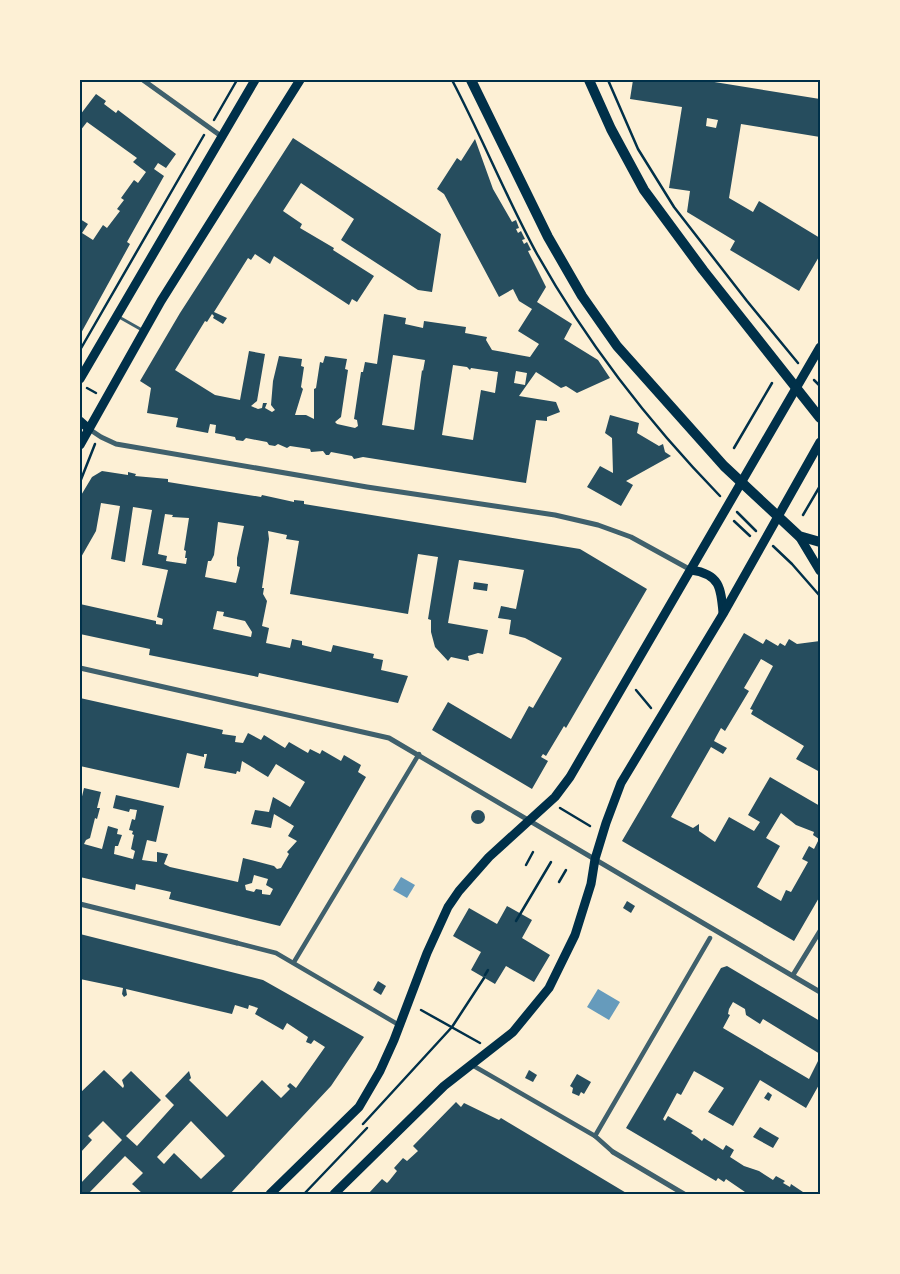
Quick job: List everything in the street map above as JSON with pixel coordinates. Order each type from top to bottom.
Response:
[{"type":"main road","points":[[80,379],[255,80]]},
{"type":"main road","points":[[80,445],[143,332],[300,80]]},
{"type":"main road","points":[[471,80],[548,237],[582,296],[617,346],[717,459],[799,536],[820,571]]},
{"type":"main road","points":[[589,80],[611,129],[644,190],[703,270],[820,418]]},
{"type":"main road","points":[[270,1194],[359,1107],[380,1071],[400,1025],[430,945],[459,890],[489,857],[532,820],[570,778],[820,347]]},
{"type":"main road","points":[[80,422],[89,429]]},
{"type":"main road","points":[[334,1194],[444,1086],[513,1032],[549,988],[563,963],[575,935],[591,884],[596,859],[621,783],[723,614],[820,442]]},
{"type":"main road","points":[[799,536],[820,542]]},
{"type":"main road","points":[[691,570],[707,574],[718,584],[723,614]]},
{"type":"street","points":[[144,81],[221,136]]},
{"type":"street","points":[[89,429],[108,441],[122,444],[367,487],[554,515],[598,526],[631,537],[691,570]]},
{"type":"street","points":[[80,668],[389,738],[532,820],[820,992]]},
{"type":"street","points":[[294,962],[419,754]]},
{"type":"street","points":[[80,904],[276,952],[400,1025]]},
{"type":"street","points":[[793,975],[820,931]]},
{"type":"street","points":[[595,1136],[710,938]]},
{"type":"street","points":[[472,1063],[595,1136],[613,1152],[684,1194]]},
{"type":"lane","points":[[117,315],[143,332]]},
{"type":"lane","points":[[710,938],[715,928]]},
{"type":"path","points":[[217,114],[237,80]]},
{"type":"path","points":[[608,80],[638,149],[661,188],[701,244],[782,345]]},
{"type":"path","points":[[80,350],[199,145]]},
{"type":"path","points":[[734,448],[772,383]]},
{"type":"path","points":[[87,388],[98,394]]},
{"type":"path","points":[[80,482],[92,455]]},
{"type":"path","points":[[803,515],[820,486]]},
{"type":"path","points":[[738,514],[754,529]]},
{"type":"path","points":[[734,521],[750,536]]},
{"type":"path","points":[[792,564],[820,596]]},
{"type":"path","points":[[636,690],[651,708]]},
{"type":"path","points":[[560,808],[590,826]]},
{"type":"path","points":[[526,864],[533,852]]},
{"type":"path","points":[[516,921],[551,862]]},
{"type":"path","points":[[559,882],[566,870]]},
{"type":"path","points":[[363,1124],[452,1027],[488,970]]},
{"type":"path","points":[[420,1010],[480,1043]]},
{"type":"path","points":[[304,1194],[367,1128]]},
{"type":"water","points":[[401,877],[415,885],[407,898],[393,890]]},
{"type":"water","points":[[598,989],[620,1002],[609,1020],[587,1007]]},
{"type":"building","points":[[633,80],[702,80],[820,99],[820,137],[741,124],[729,198],[753,212],[759,201],[820,238],[820,255],[799,291],[730,250],[735,241],[687,212],[690,191],[669,188],[682,107],[630,99]],"holes":[[[707,118],[718,120],[716,128],[706,126]]]},
{"type":"building","points":[[96,94],[106,101],[104,104],[116,113],[118,110],[176,154],[166,168],[158,163],[154,169],[164,176],[127,242],[130,244],[80,335],[80,219],[88,224],[82,233],[93,240],[103,225],[107,228],[120,211],[117,209],[124,200],[121,198],[134,180],[138,183],[146,172],[133,162],[137,158],[87,122],[80,131],[80,115]]},
{"type":"building","points":[[293,138],[441,234],[432,292],[418,290],[341,240],[354,219],[301,183],[283,211],[302,224],[300,228],[334,248],[333,250],[374,276],[357,302],[352,299],[349,305],[274,256],[270,264],[255,254],[251,260],[248,258],[214,312],[227,318],[223,324],[213,318],[212,314],[207,322],[205,321],[175,370],[215,395],[240,400],[249,351],[265,354],[257,401],[251,406],[258,409],[262,408],[263,403],[267,403],[265,408],[272,412],[275,410],[271,405],[273,381],[279,356],[302,359],[301,366],[304,367],[301,387],[303,389],[295,415],[306,415],[314,419],[314,389],[316,388],[320,362],[323,363],[325,356],[347,359],[345,369],[348,370],[341,417],[335,422],[355,428],[358,426],[357,420],[354,419],[361,372],[363,372],[365,362],[377,364],[384,314],[406,318],[405,324],[423,328],[424,321],[466,327],[465,333],[487,337],[486,340],[492,350],[530,357],[539,344],[518,331],[532,309],[519,301],[513,289],[499,297],[444,194],[437,189],[457,158],[461,161],[475,139],[493,189],[512,222],[516,220],[519,228],[516,229],[518,233],[521,231],[525,239],[522,240],[524,244],[527,242],[531,250],[528,251],[546,287],[537,302],[572,324],[564,339],[598,360],[610,378],[577,393],[566,386],[561,388],[536,372],[519,396],[556,402],[560,412],[547,417],[547,421],[536,420],[526,483],[363,457],[354,459],[352,456],[331,452],[329,455],[326,455],[323,451],[311,452],[310,449],[290,446],[287,448],[278,444],[275,446],[269,445],[267,442],[246,438],[243,441],[236,440],[235,437],[215,433],[216,425],[210,424],[208,433],[176,427],[178,418],[147,413],[151,388],[140,381],[180,313]],"holes":[[[393,355],[425,360],[414,430],[382,425]],[[453,365],[467,367],[470,370],[471,368],[498,372],[495,393],[481,390],[473,440],[442,435]],[[516,371],[527,373],[525,385],[514,383]]]},
{"type":"building","points":[[610,415],[639,423],[637,433],[659,446],[663,444],[665,452],[671,456],[626,481],[633,485],[621,506],[587,487],[600,466],[613,473],[612,438],[605,433]]},
{"type":"building","points":[[102,471],[128,475],[128,472],[136,474],[135,476],[168,479],[168,482],[261,497],[262,495],[294,502],[294,500],[304,501],[304,504],[580,549],[647,589],[566,728],[564,726],[546,756],[543,754],[541,757],[548,761],[532,789],[432,730],[448,702],[511,739],[529,706],[533,708],[562,658],[525,638],[509,634],[511,620],[498,618],[501,606],[516,609],[524,570],[459,560],[448,623],[488,630],[483,654],[478,653],[468,656],[469,661],[451,657],[448,661],[435,647],[431,632],[431,620],[428,619],[438,557],[418,554],[408,614],[290,594],[299,541],[286,539],[287,535],[268,531],[269,539],[262,588],[264,588],[263,594],[267,601],[262,626],[269,628],[266,643],[290,648],[292,639],[302,641],[302,645],[331,652],[333,645],[374,654],[373,658],[383,660],[381,670],[408,676],[398,703],[259,673],[258,677],[149,655],[150,649],[80,634],[80,604],[156,621],[156,624],[162,625],[163,619],[157,617],[168,570],[142,565],[152,510],[133,507],[125,562],[111,559],[120,506],[101,503],[96,531],[80,559],[80,497],[92,477]],"holes":[[[165,514],[173,515],[172,517],[189,518],[184,550],[186,551],[186,564],[166,561],[167,556],[158,554]],[[218,522],[244,526],[237,558],[237,566],[240,567],[236,583],[205,577],[208,561],[211,561],[214,555]],[[217,611],[224,612],[223,616],[245,621],[252,632],[251,637],[213,629]]]},
{"type":"building","points":[[474,582],[488,584],[487,591],[473,589]]},
{"type":"building","points":[[744,633],[763,644],[766,639],[778,646],[780,643],[785,646],[789,639],[797,644],[820,641],[820,772],[796,759],[804,746],[751,714],[753,710],[750,709],[773,666],[761,659],[744,688],[749,691],[725,731],[721,728],[714,741],[727,748],[723,754],[711,747],[671,817],[693,828],[699,824],[699,831],[715,842],[729,817],[754,831],[760,822],[748,815],[770,777],[820,806],[820,896],[794,941],[622,841]],"holes":[[[781,813],[796,825],[814,832],[813,835],[819,839],[814,849],[809,846],[802,859],[808,862],[791,892],[786,890],[781,901],[757,887],[780,846],[766,838]]]},
{"type":"building","points":[[80,698],[223,730],[222,734],[236,736],[235,742],[243,743],[248,733],[261,740],[264,735],[285,748],[289,742],[308,753],[310,749],[320,754],[322,750],[341,761],[344,755],[361,765],[358,772],[366,777],[280,926],[169,899],[171,892],[136,884],[135,890],[80,877],[80,805],[84,788],[101,792],[97,808],[100,808],[97,819],[95,818],[90,838],[84,844],[102,849],[108,826],[118,829],[117,834],[122,835],[118,846],[115,846],[114,854],[133,859],[135,851],[131,849],[134,835],[132,834],[133,831],[129,830],[132,819],[135,820],[137,810],[130,809],[129,812],[113,808],[116,795],[164,806],[156,842],[147,840],[142,860],[157,862],[157,852],[168,854],[164,864],[170,867],[238,882],[243,858],[274,866],[277,869],[281,868],[289,854],[287,852],[297,841],[288,836],[294,826],[274,814],[271,828],[251,824],[255,810],[269,812],[273,797],[290,807],[305,782],[276,764],[268,777],[242,761],[240,772],[237,771],[236,774],[204,768],[207,754],[204,754],[204,757],[187,753],[179,788],[80,766]],"holes":[[[254,875],[268,879],[266,885],[273,889],[270,895],[262,894],[262,890],[256,889],[254,892],[246,890],[245,885],[252,883]]]},
{"type":"building","points":[[475,810],[481,810],[485,817],[481,824],[475,824],[471,820],[471,814]]},
{"type":"building","points":[[627,901],[635,906],[631,913],[623,908]]},
{"type":"building","points":[[507,906],[532,920],[522,938],[550,955],[534,982],[506,966],[495,984],[471,970],[481,952],[453,936],[469,908],[497,924]]},
{"type":"building","points":[[80,934],[263,980],[364,1037],[331,1086],[230,1194],[143,1194],[132,1184],[143,1173],[125,1156],[88,1194],[81,1194],[80,1184],[122,1140],[103,1121],[88,1136],[92,1140],[80,1153],[80,1093],[104,1070],[123,1088],[122,1080],[131,1071],[161,1100],[126,1136],[137,1146],[174,1105],[165,1096],[189,1071],[191,1078],[189,1080],[227,1117],[262,1080],[281,1098],[290,1089],[287,1086],[290,1083],[296,1088],[325,1047],[314,1040],[311,1044],[306,1042],[308,1037],[287,1023],[283,1030],[255,1014],[258,1008],[249,1005],[248,1009],[235,1005],[232,1014],[126,989],[127,995],[124,997],[122,994],[123,988],[80,979]],"holes":[[[191,1121],[225,1156],[201,1179],[174,1153],[164,1164],[157,1157]]]},
{"type":"building","points":[[727,966],[820,1021],[820,1054],[763,1019],[760,1024],[746,1015],[745,1009],[733,1002],[729,1009],[728,1014],[730,1015],[723,1028],[809,1079],[820,1057],[820,1083],[806,1108],[760,1080],[733,1126],[708,1112],[724,1088],[694,1071],[681,1095],[677,1093],[663,1119],[665,1121],[668,1116],[693,1131],[691,1133],[702,1141],[704,1138],[723,1150],[726,1145],[734,1150],[730,1157],[744,1166],[759,1171],[773,1180],[776,1176],[785,1181],[783,1183],[790,1187],[791,1184],[806,1194],[745,1192],[726,1179],[724,1182],[718,1178],[716,1181],[626,1128],[721,968]]},
{"type":"building","points":[[378,981],[386,986],[381,995],[373,990]]},
{"type":"building","points":[[529,1070],[537,1075],[533,1082],[525,1078]]},
{"type":"building","points":[[577,1074],[591,1082],[584,1094],[581,1092],[579,1096],[572,1093],[573,1088],[570,1086]]},
{"type":"building","points":[[768,1092],[772,1095],[769,1101],[764,1098]]},
{"type":"building","points":[[456,1102],[461,1107],[464,1103],[499,1120],[501,1118],[628,1194],[368,1194],[382,1179],[387,1183],[389,1181],[397,1171],[394,1168],[403,1158],[407,1161],[418,1151],[413,1146]]},
{"type":"building","points":[[760,1127],[779,1138],[773,1148],[753,1137]]}]
